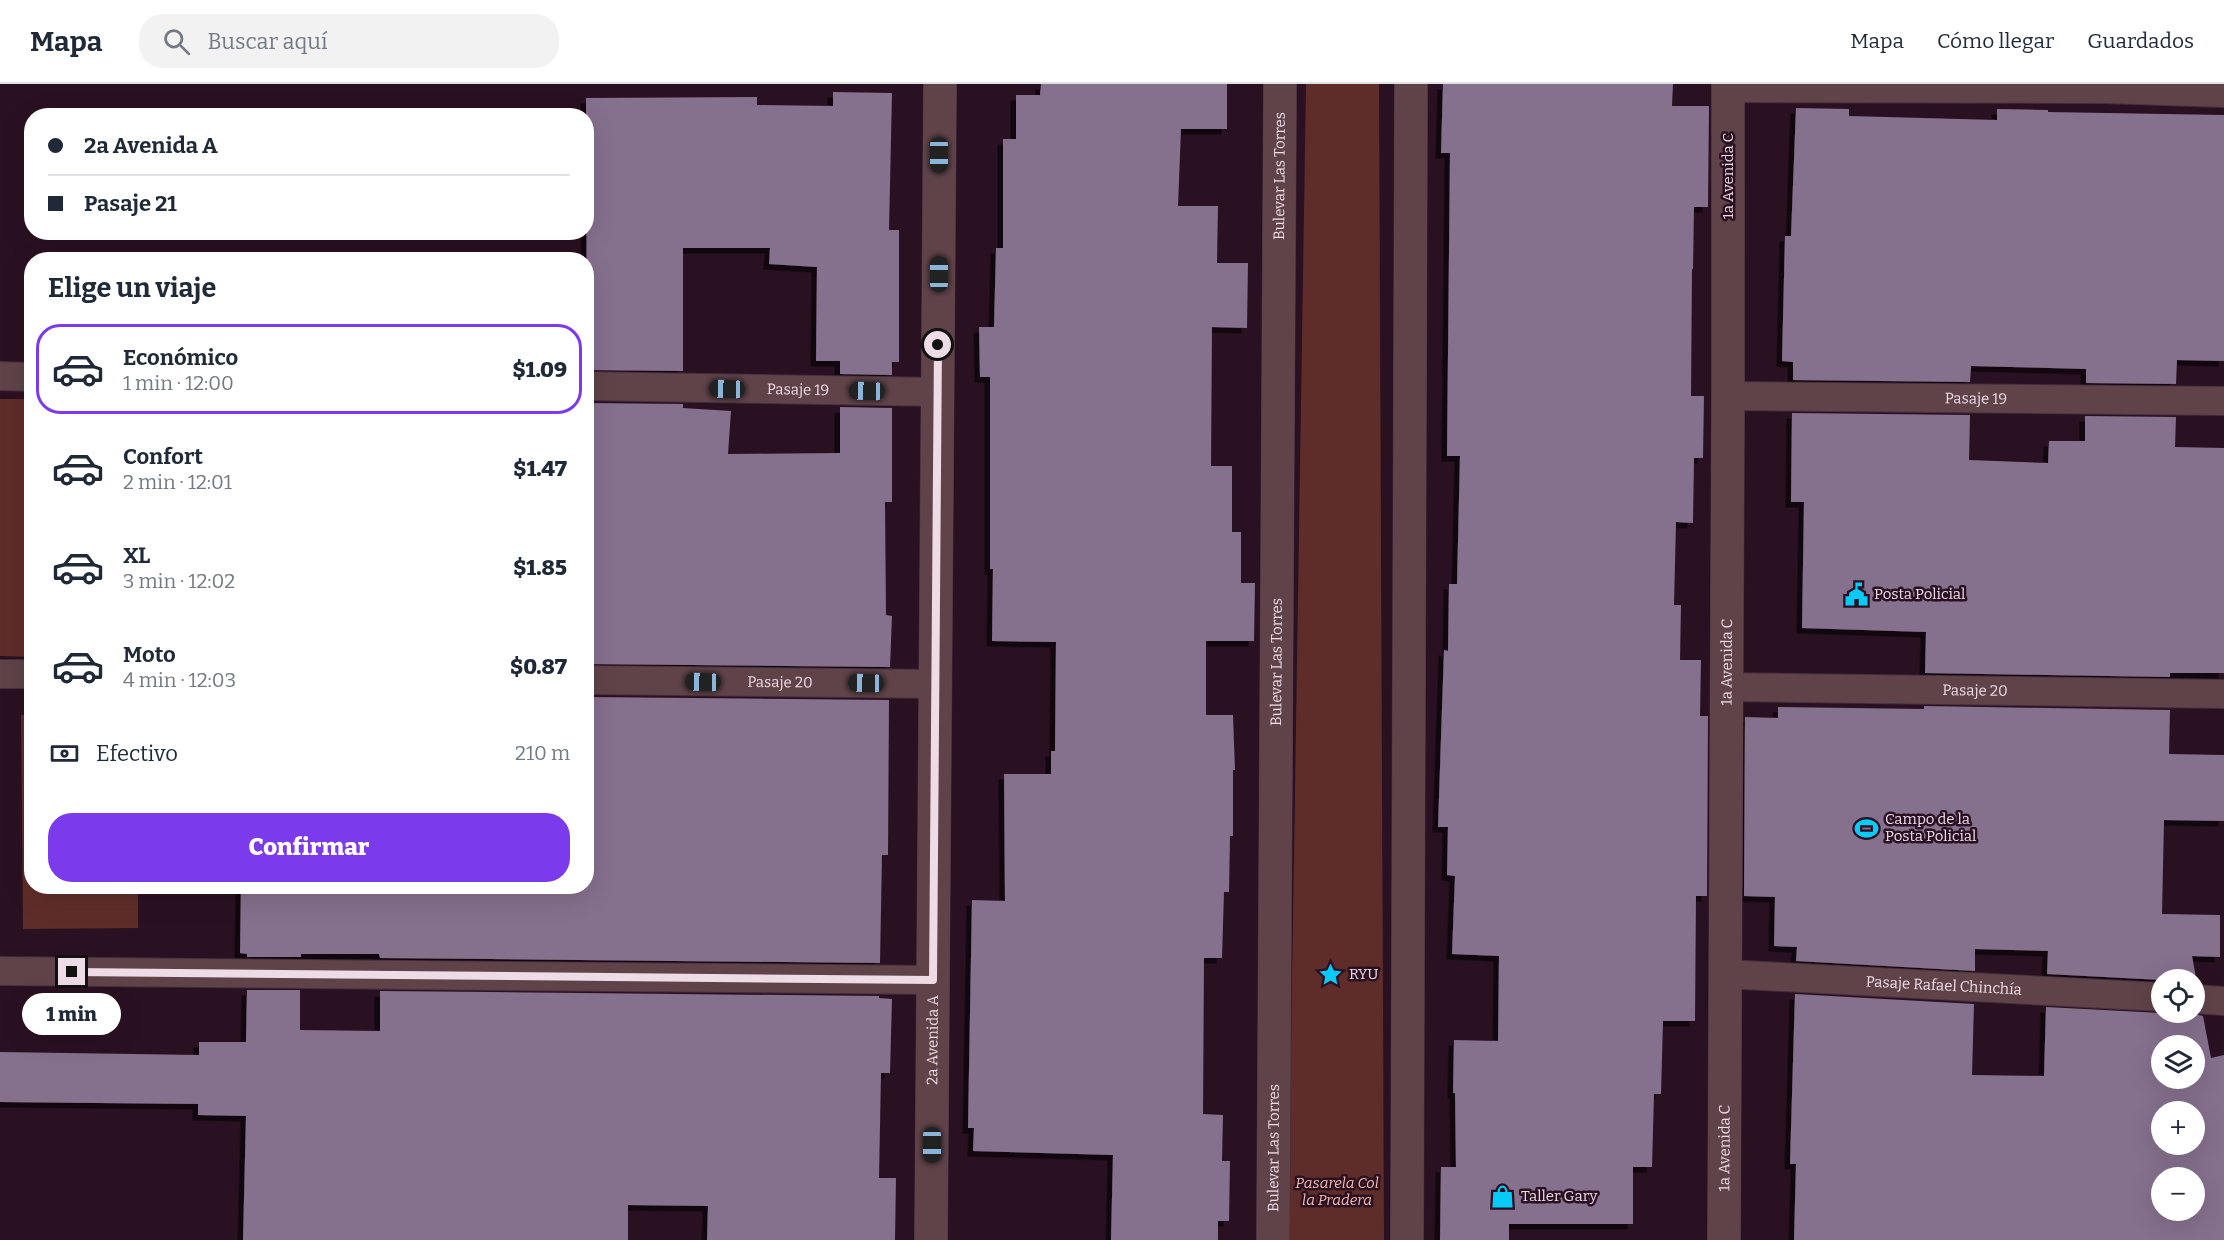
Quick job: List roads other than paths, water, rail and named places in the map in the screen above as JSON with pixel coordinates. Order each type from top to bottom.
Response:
[{"type":"street","name":"2a Avenida A","points":[[931,1240],[940,84]]},
{"type":"street","name":"Bulevar Las Torres","points":[[1273,1240],[1280,84]]},
{"type":"street","points":[[1407,1240],[1411,84]]},
{"type":"street","name":"1a Avenida C","points":[[1725,1240],[1728,86]]},
{"type":"lane","points":[[1728,86],[2092,89],[2224,93]]},
{"type":"lane","points":[[0,376],[24,376]]},
{"type":"lane","name":"Pasaje 19","points":[[594,386],[938,392]]},
{"type":"lane","name":"Pasaje 19","points":[[1728,396],[2224,401]]},
{"type":"lane","points":[[0,674],[24,674]]},
{"type":"lane","name":"Pasaje 20","points":[[594,680],[936,684]]},
{"type":"lane","name":"Pasaje 20","points":[[1726,687],[2224,694]]},
{"type":"lane","points":[[0,971],[933,980]]},
{"type":"lane","name":"Pasaje Rafael Chinchía","points":[[1725,974],[2151,997]]},
{"type":"lane","points":[[2205,1000],[2224,1001]]},
{"type":"place","name":"Posta Policial","points":[[1856,594]]},
{"type":"place","name":"Campo de la Posta Policial","points":[[1867,828]]},
{"type":"place","name":"RYU","points":[[1331,974]]},
{"type":"place","name":"Taller Gary","points":[[1503,1196]]},
{"type":"park label","name":"Pasarela Col la Pradera","points":[[1337,1192]]}]
